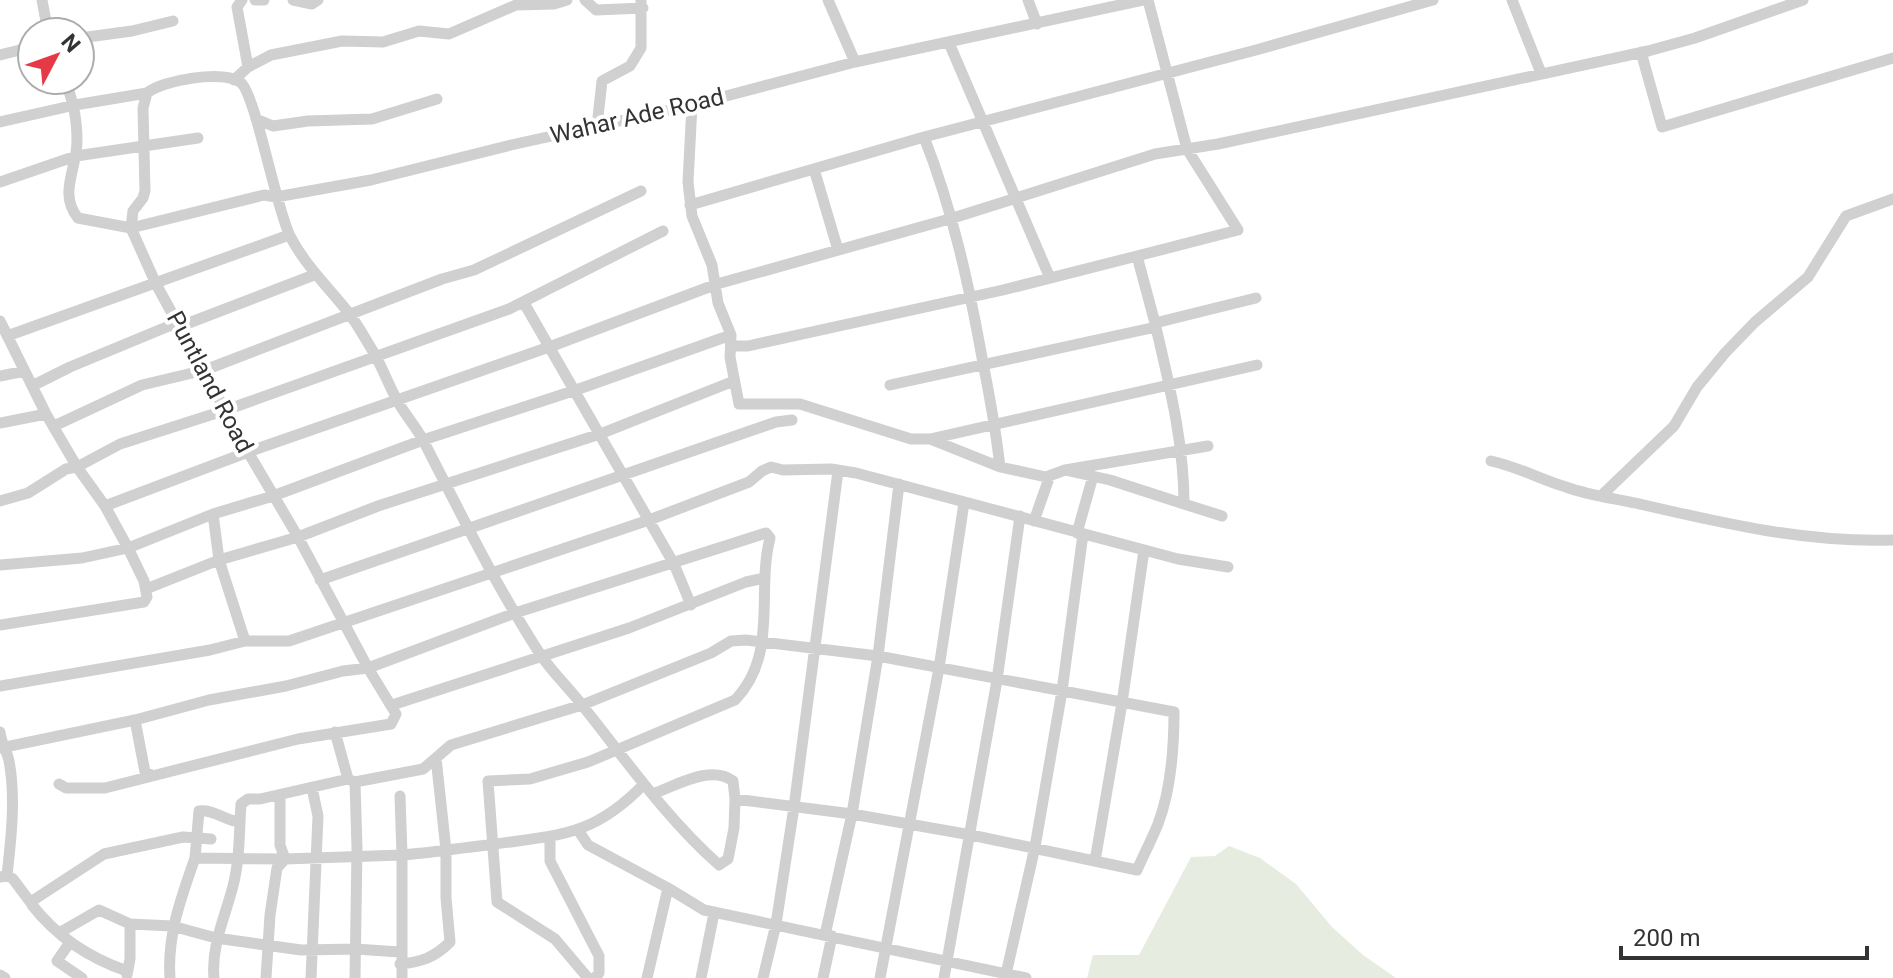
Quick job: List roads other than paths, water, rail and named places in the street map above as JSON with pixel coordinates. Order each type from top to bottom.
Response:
[{"type":"street","points":[[242,0],[237,7],[248,67]]},
{"type":"street","points":[[255,0],[264,0]]},
{"type":"street","points":[[293,0],[312,4],[318,0]]},
{"type":"street","points":[[234,80],[248,67],[271,55],[342,41],[383,42],[419,31],[449,34],[516,5],[554,4],[567,0]]},
{"type":"street","points":[[585,0],[596,10],[642,4],[641,48],[630,66],[602,81],[597,126]]},
{"type":"street","points":[[828,0],[855,62]]},
{"type":"street","points":[[1028,0],[1037,24]]},
{"type":"street","points":[[0,565],[82,558],[128,548],[213,514],[273,496],[423,440],[731,341],[748,346],[972,297],[1238,230],[1187,149],[1146,0]]},
{"type":"street","name":"Wahar Ade Road","points":[[131,228],[264,195],[276,197],[371,180],[692,105],[855,62],[1146,0]]},
{"type":"street","points":[[690,205],[924,137],[1433,0]]},
{"type":"street","points":[[1512,0],[1541,73]]},
{"type":"street","points":[[105,506],[717,284],[953,218],[1155,154],[1641,52],[1695,38],[1803,0]]},
{"type":"street","points":[[96,36],[173,21]]},
{"type":"street","points":[[949,43],[1050,278]]},
{"type":"street","points":[[1641,52],[1662,127],[1893,58]]},
{"type":"street","points":[[0,122],[147,93],[155,87],[207,77],[220,76],[240,82],[247,90],[289,235],[314,275],[349,314],[376,356],[398,402],[423,440],[443,484],[542,657],[616,750],[652,794],[691,840],[719,865],[728,859],[734,828],[733,781],[716,773],[705,774],[652,794]]},
{"type":"street","points":[[71,96],[75,105],[76,156],[68,190],[71,210],[78,218],[131,228],[133,211],[145,191],[143,108],[147,93]]},
{"type":"street","points":[[256,119],[273,126],[308,121],[372,119],[437,99]]},
{"type":"street","points":[[692,105],[688,173],[690,205],[717,284],[718,303],[731,341],[739,404],[800,404],[911,439],[930,439],[1257,365]]},
{"type":"street","points":[[924,137],[953,218],[972,297],[996,425],[1000,467]]},
{"type":"street","points":[[0,182],[76,156],[198,138]]},
{"type":"street","points":[[814,169],[838,250]]},
{"type":"street","points":[[54,426],[142,385],[205,370],[442,279],[474,270],[641,191]]},
{"type":"street","points":[[1602,495],[1674,426],[1697,387],[1725,353],[1755,322],[1808,277],[1846,216],[1893,199]]},
{"type":"street","name":"Puntland Road","points":[[131,228],[156,284],[298,537],[342,622],[392,705]]},
{"type":"street","points":[[0,501],[28,493],[66,469],[77,467],[120,444],[226,410],[524,303],[663,231]]},
{"type":"street","points":[[7,336],[289,235]]},
{"type":"street","points":[[1137,256],[1170,387],[1182,451],[1184,504]]},
{"type":"street","points":[[34,385],[169,326],[181,326],[314,275]]},
{"type":"street","points":[[890,385],[1156,325],[1256,298]]},
{"type":"street","points":[[524,303],[552,346],[674,564],[691,605]]},
{"type":"street","points":[[0,321],[46,414],[128,548],[147,597],[144,602],[0,625]]},
{"type":"street","points":[[0,376],[25,371]]},
{"type":"street","points":[[146,589],[219,560],[298,537],[443,484],[600,434],[734,381]]},
{"type":"street","points":[[0,423],[46,414]]},
{"type":"street","points":[[320,580],[623,473],[776,422],[792,420]]},
{"type":"street","points":[[930,439],[1000,467],[1046,477],[1065,470],[1208,446]]},
{"type":"street","points":[[1491,461],[1519,467],[1567,488],[1697,517],[1803,537],[1893,540]]},
{"type":"street","points":[[0,686],[210,650],[245,641],[289,641],[649,520],[749,482],[771,467],[838,471],[899,484],[1144,550],[1228,567]]},
{"type":"street","points":[[1065,470],[1222,516]]},
{"type":"street","points":[[763,978],[776,924],[794,807],[838,471]]},
{"type":"street","points":[[578,830],[588,845],[693,905],[714,913],[1016,976],[1062,691],[1080,533],[1093,476]]},
{"type":"street","points":[[1034,521],[1048,481],[1046,477]]},
{"type":"street","points":[[823,978],[878,656],[899,484]]},
{"type":"street","points":[[880,978],[939,668],[964,503]]},
{"type":"street","points":[[213,514],[219,560],[245,641]]},
{"type":"street","points":[[944,978],[997,680],[1020,516]]},
{"type":"street","points":[[1,748],[135,720],[209,700],[368,668],[515,613],[766,533],[770,538],[765,578],[764,641],[745,689],[735,700],[588,762],[530,779],[488,781],[497,902],[555,939],[588,978]]},
{"type":"street","points":[[1095,861],[1144,550]]},
{"type":"street","points":[[59,784],[66,788],[105,788],[150,774],[335,732],[391,724],[396,714],[392,705],[542,657],[691,605],[746,582],[765,578]]},
{"type":"street","points":[[214,978],[216,938],[233,885],[243,800],[423,769],[451,745],[582,705],[711,653],[731,641],[764,641],[878,656],[1174,712],[1167,783],[1158,823],[1137,870],[971,835],[852,814],[735,799]]},
{"type":"street","points":[[135,720],[144,770],[150,774]]},
{"type":"street","points":[[0,732],[1,748],[9,758],[10,784],[4,876],[13,879],[39,915],[70,942],[95,959],[127,974],[130,924]]},
{"type":"street","points":[[335,732],[351,781],[356,857],[355,978]]},
{"type":"street","points":[[59,933],[99,910],[130,924],[172,926],[216,938],[310,950],[355,949],[427,960],[450,942],[446,850],[436,758]]},
{"type":"street","points":[[195,858],[402,855],[550,837],[594,824],[621,807],[644,784]]},
{"type":"street","points":[[311,978],[318,816],[312,788]]},
{"type":"street","points":[[280,795],[280,845],[285,859]]},
{"type":"street","points":[[400,796],[402,978]]},
{"type":"street","points":[[170,978],[172,926],[195,858],[199,811],[207,810],[228,821],[240,822]]},
{"type":"street","points":[[31,903],[104,854],[183,837],[211,839]]},
{"type":"street","points":[[550,837],[550,861],[599,956],[599,973],[595,978]]},
{"type":"street","points":[[266,978],[277,868],[285,859]]},
{"type":"street","points":[[647,978],[668,888]]},
{"type":"street","points":[[701,978],[714,913]]},
{"type":"street","points":[[70,942],[57,961],[82,978]]}]
